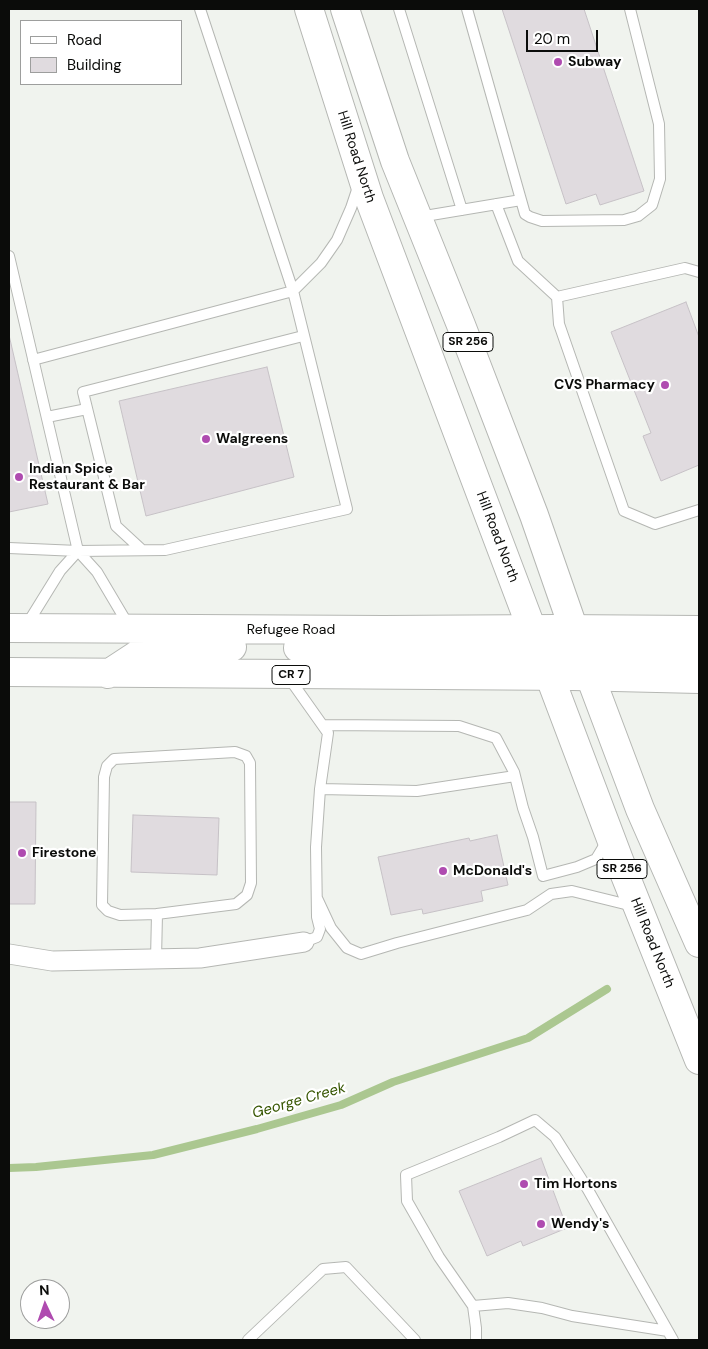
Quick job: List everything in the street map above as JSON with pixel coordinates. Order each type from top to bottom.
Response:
[{"type":"main road","name":"Hill Road North","points":[[309,9],[362,176],[453,424],[696,927]]},
{"type":"main road","name":"Hill Road North","points":[[345,9],[395,161],[534,515],[562,653],[610,836],[699,1060]]},
{"type":"main road","name":"Refugee Road","points":[[17,628],[383,630],[562,653],[699,679]]},
{"type":"main road","name":"Refugee Road","points":[[9,672],[287,675],[562,653],[699,630]]},
{"type":"main road","name":"Refugee Road","points":[[108,674],[140,653],[224,646],[456,653],[562,653],[699,657]]},
{"type":"street","points":[[9,954],[52,961],[200,958],[304,942]]},
{"type":"lane","points":[[9,548],[78,551],[165,550],[347,509],[293,291],[200,9]]},
{"type":"lane","points":[[399,9],[462,210]]},
{"type":"lane","points":[[467,9],[525,214],[542,221],[624,220],[638,216],[652,205],[660,179],[659,124],[630,9]]},
{"type":"lane","points":[[33,360],[293,291],[321,263],[337,240],[362,176]]},
{"type":"lane","points":[[418,217],[521,200]]},
{"type":"lane","points":[[496,204],[518,261],[557,297],[559,324],[624,511],[655,524],[699,510]]},
{"type":"lane","points":[[9,256],[78,551],[97,572],[131,629]]},
{"type":"lane","points":[[557,297],[685,268],[699,272]]},
{"type":"lane","points":[[142,550],[116,526],[82,392],[303,336]]},
{"type":"lane","points":[[47,417],[87,409]]},
{"type":"lane","points":[[17,628],[60,571],[78,551]]},
{"type":"lane","points":[[287,675],[328,733],[320,789],[316,847],[320,929],[317,937],[304,942]]},
{"type":"lane","points":[[323,725],[460,726],[496,738],[515,776],[543,876],[577,867],[596,859],[610,836]]},
{"type":"lane","points":[[235,752],[246,756],[250,763],[251,883],[247,895],[236,904],[157,914],[120,915],[108,911],[102,906],[104,777],[107,766],[114,759],[235,752]]},
{"type":"lane","points":[[320,789],[417,791],[515,776]]},
{"type":"lane","points":[[317,898],[332,928],[347,948],[361,954],[527,910],[552,894],[572,891],[638,908]]},
{"type":"lane","points":[[156,959],[157,914]]},
{"type":"lane","points":[[476,1340],[473,1306],[439,1257],[407,1201],[406,1175],[535,1120],[554,1137],[565,1154],[619,1243],[671,1336]]},
{"type":"lane","points":[[248,1340],[323,1269],[346,1267],[415,1340]]},
{"type":"lane","points":[[473,1306],[508,1303],[542,1308],[671,1336]]},
{"type":"building","points":[[502,9],[584,9],[644,191],[600,205],[596,194],[566,204]]},
{"type":"building","name":"CVS Pharmacy","points":[[686,302],[699,337],[699,465],[661,481],[643,436],[651,433],[611,332]]},
{"type":"building","points":[[9,335],[48,504],[9,512]]},
{"type":"building","name":"Walgreens","points":[[267,367],[294,477],[146,516],[119,401]]},
{"type":"building","name":"Firestone","points":[[9,802],[36,802],[35,904],[9,904]]},
{"type":"building","points":[[133,815],[219,818],[217,875],[131,872]]},
{"type":"building","name":"McDonald's","points":[[497,835],[508,885],[481,891],[483,901],[423,914],[422,909],[391,915],[378,857],[469,838],[470,841]]},
{"type":"building","points":[[541,1158],[567,1228],[523,1246],[521,1241],[487,1256],[459,1191]]},
{"type":"waterway","name":"George Creek","points":[[9,1168],[153,1155],[257,1129],[341,1105],[393,1082],[528,1038],[607,989]]},
{"type":"place","name":"Subway","points":[[558,62]]},
{"type":"place","name":"CVS Pharmacy","points":[[665,385]]},
{"type":"place","name":"Walgreens","points":[[206,439]]},
{"type":"place","name":"Indian Spice Restaurant & Bar","points":[[19,477]]},
{"type":"place","name":"Firestone","points":[[22,853]]},
{"type":"place","name":"McDonald's","points":[[443,871]]},
{"type":"place","name":"Tim Hortons","points":[[524,1184]]},
{"type":"place","name":"Wendy's","points":[[541,1224]]}]
